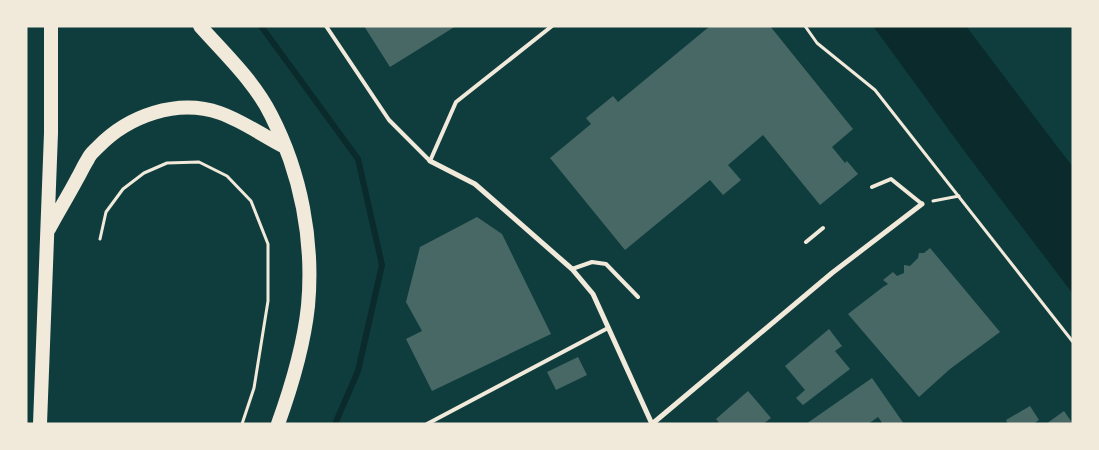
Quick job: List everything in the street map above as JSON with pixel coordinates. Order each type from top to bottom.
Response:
[{"type":"highway","points":[[40,424],[51,133],[51,26]]},
{"type":"highway","points":[[200,26],[247,78],[271,114],[295,175],[302,204],[309,269],[308,306],[302,340],[278,424]]},
{"type":"highway","points":[[47,232],[88,157],[104,140],[120,128],[139,118],[180,108],[204,110],[237,120],[285,147]]},
{"type":"street","points":[[430,161],[475,184],[572,269],[593,294],[652,424],[832,273],[922,204]]},
{"type":"lane","points":[[326,26],[389,120],[430,161],[456,102],[552,26]]},
{"type":"lane","points":[[872,187],[892,179],[922,204]]},
{"type":"lane","points":[[806,242],[823,228]]},
{"type":"lane","points":[[572,269],[592,262],[606,264],[638,297]]},
{"type":"lane","points":[[428,424],[608,328]]},
{"type":"path","points":[[806,26],[817,43],[875,90],[1073,342]]},
{"type":"path","points":[[100,239],[106,212],[123,189],[144,173],[167,163],[198,162],[227,176],[251,201],[268,244],[268,301],[254,388],[242,424]]},
{"type":"path","points":[[922,204],[959,196]]},
{"type":"water","points":[[873,26],[966,26],[1073,167],[1073,294],[968,156]]},
{"type":"building","points":[[364,26],[456,26],[390,67]]},
{"type":"building","points":[[710,26],[770,26],[853,129],[832,147],[845,163],[847,161],[858,174],[820,205],[763,135],[728,165],[741,180],[723,195],[710,180],[625,250],[550,158],[591,124],[586,118],[613,96],[618,102]]},
{"type":"building","points":[[477,217],[502,234],[551,334],[432,391],[406,339],[422,331],[406,302],[420,247]]},
{"type":"building","points":[[930,248],[1000,332],[950,369],[919,397],[848,314],[888,284],[883,280],[893,272],[897,276],[904,273],[904,265],[910,266],[918,258],[919,253],[924,253]]},
{"type":"building","points":[[829,329],[842,346],[835,351],[850,369],[803,405],[796,398],[805,390],[785,366]]},
{"type":"building","points":[[578,357],[587,375],[556,390],[547,372]]},
{"type":"building","points":[[872,378],[904,424],[883,424],[878,417],[868,424],[806,424]]},
{"type":"building","points":[[748,391],[771,418],[763,424],[720,424],[716,419]]},
{"type":"building","points":[[1030,406],[1039,420],[1033,424],[1008,424],[1006,420]]},
{"type":"building","points":[[1064,411],[1073,424],[1046,424]]},
{"type":"waterway","points":[[261,26],[358,159],[382,265],[358,371],[335,424]]}]
